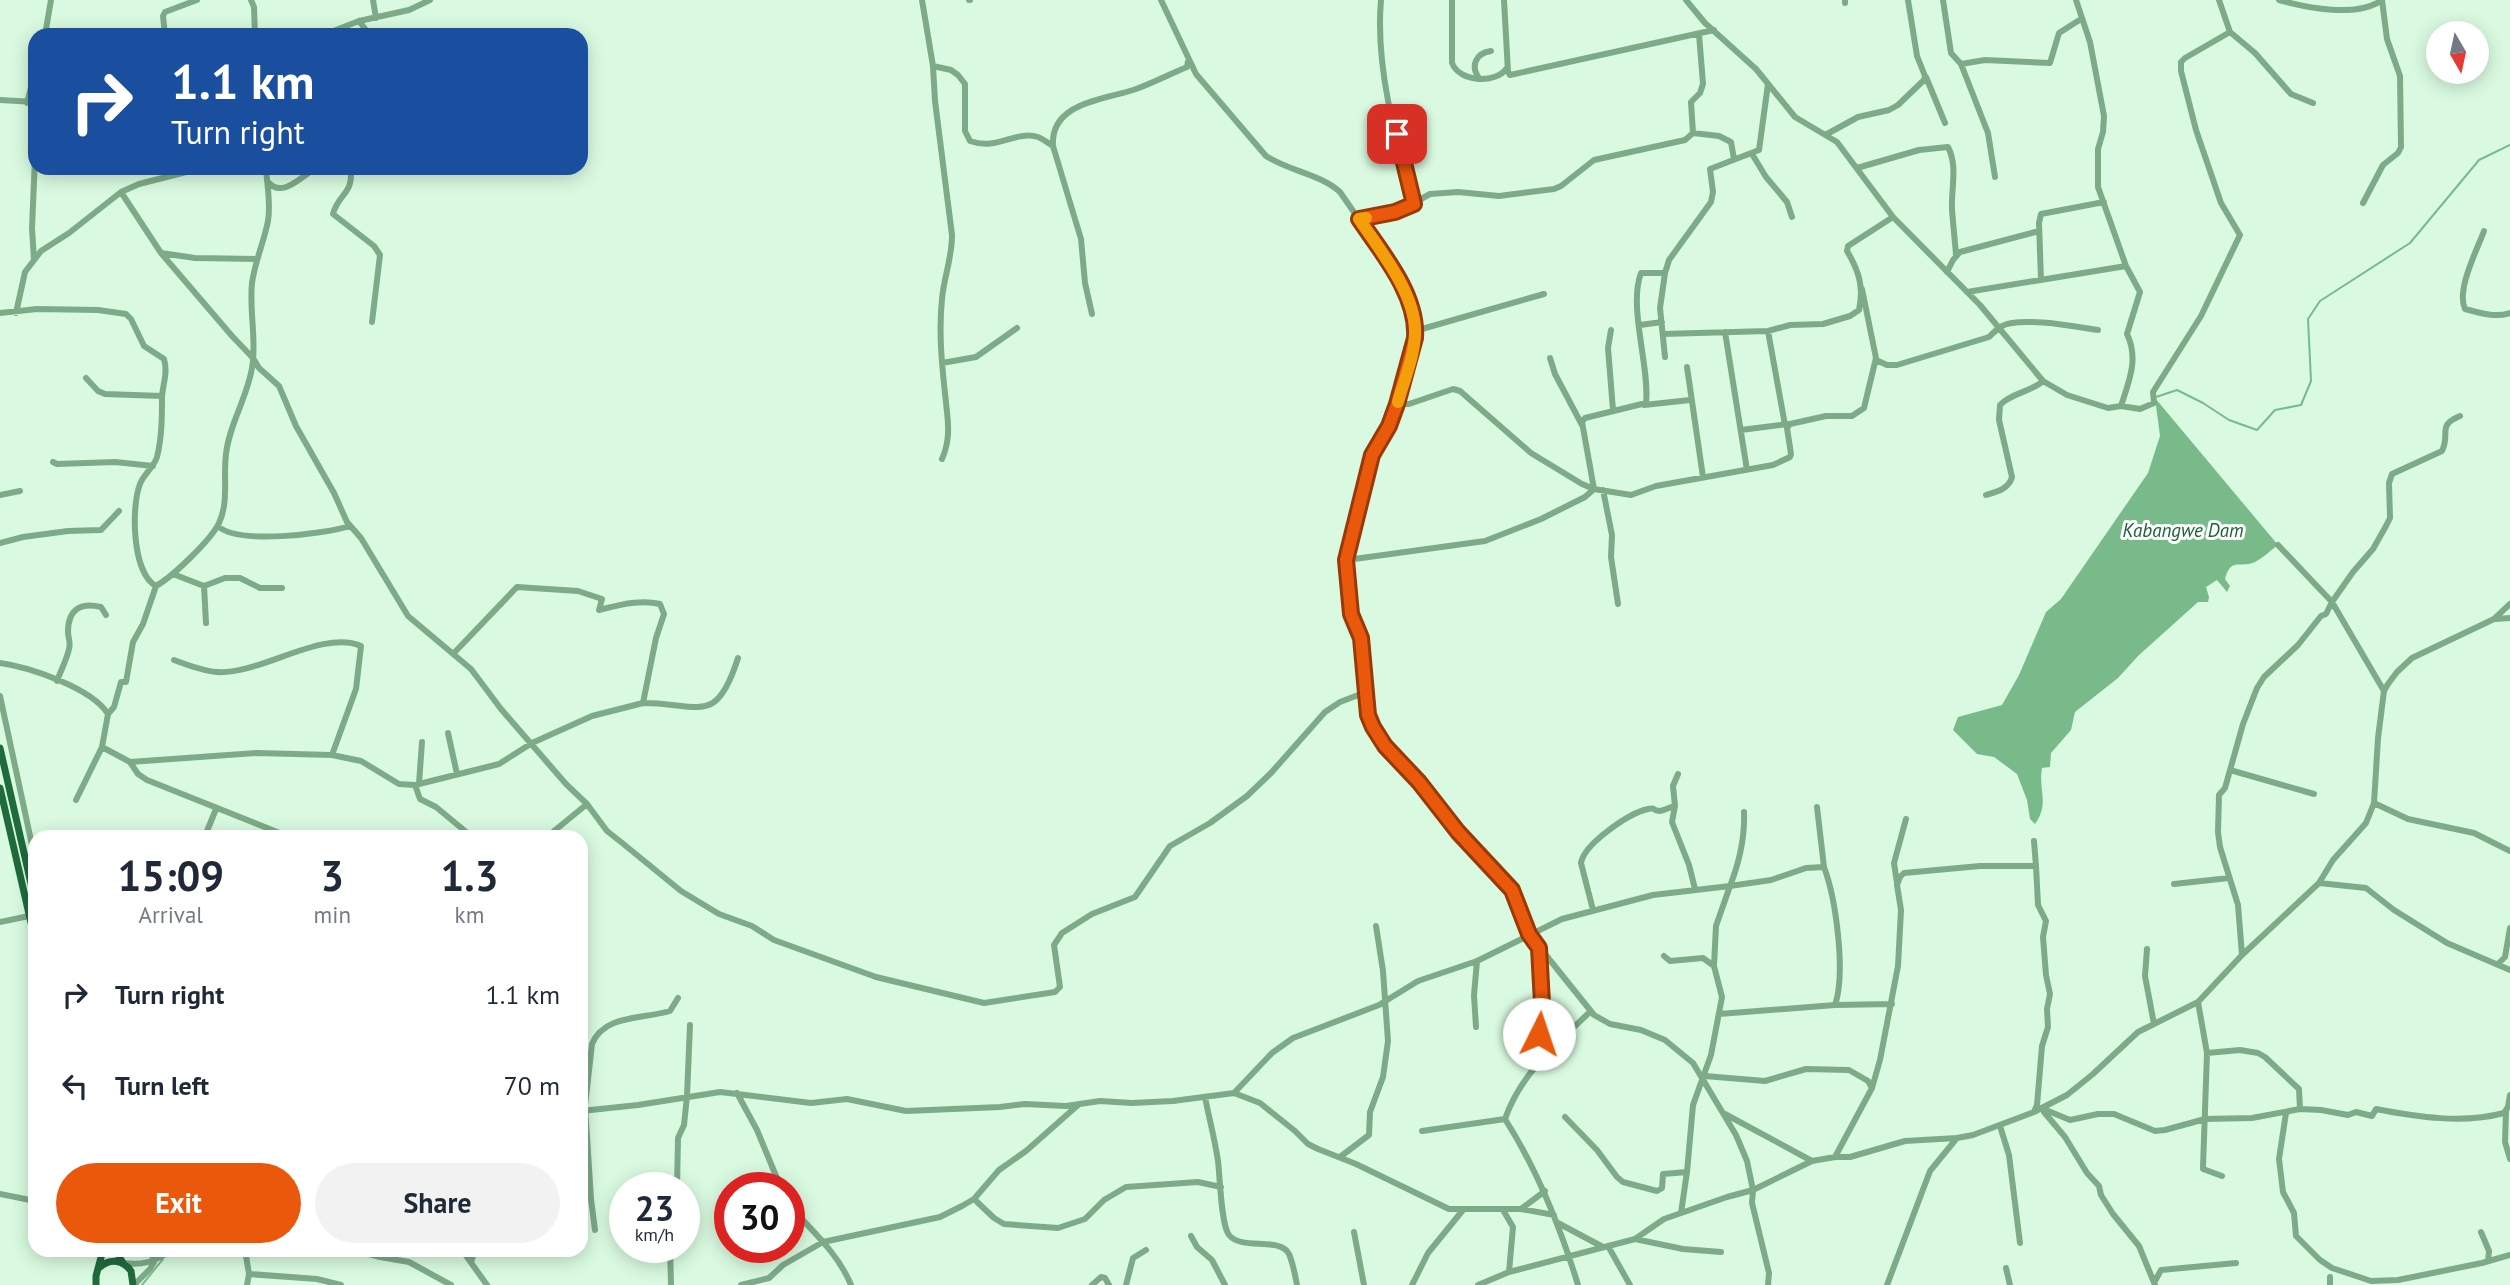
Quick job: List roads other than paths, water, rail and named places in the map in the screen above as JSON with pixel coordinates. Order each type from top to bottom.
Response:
[{"type":"main road","points":[[0,748],[28,870]]},
{"type":"main road","points":[[0,788],[28,912]]},
{"type":"main road","points":[[96,1285],[102,1257]]},
{"type":"main road","points":[[119,1257],[131,1271],[133,1285]]},
{"type":"main road","points":[[87,1285],[99,1269],[111,1261],[123,1263]]},
{"type":"street","points":[[46,28],[51,0]]},
{"type":"street","points":[[164,28],[163,16],[166,12],[197,0]]},
{"type":"street","points":[[251,0],[255,28]]},
{"type":"street","points":[[373,0],[376,18]]},
{"type":"street","points":[[341,28],[359,21],[409,10],[430,0]]},
{"type":"street","points":[[922,0],[933,66],[952,235],[952,256],[942,303],[942,363],[949,438],[942,459]]},
{"type":"street","points":[[1161,0],[1188,59],[1204,84],[1266,156],[1331,184],[1359,219],[1406,293],[1415,331],[1410,364],[1389,426],[1372,455],[1346,560],[1351,614],[1361,638],[1368,715],[1377,734],[1458,832],[1512,890],[1529,934],[1591,1011],[1610,1024],[1641,1030],[1665,1040],[1693,1063],[1704,1078],[1748,1161],[1753,1190],[1752,1203],[1769,1273],[1768,1285]]},
{"type":"street","points":[[1381,0],[1382,74],[1414,204]]},
{"type":"street","points":[[1452,0],[1452,63],[1455,72],[1462,76],[1496,77],[1507,68]]},
{"type":"street","points":[[1504,0],[1507,68],[1508,73],[1513,75],[1714,30]]},
{"type":"street","points":[[1686,0],[1695,13],[1756,69],[1795,117],[1837,142],[1894,217],[1967,292],[2043,381],[2067,395],[2108,408],[2140,409],[2154,403],[2153,392],[2201,316],[2240,235],[2221,203],[2196,130],[2180,71],[2181,62],[2185,58],[2230,32]]},
{"type":"street","points":[[1908,0],[1917,56],[1945,123]]},
{"type":"street","points":[[1943,0],[1951,53],[1961,64],[1988,133],[1995,177]]},
{"type":"street","points":[[2076,0],[2090,42],[2105,116],[2098,149],[2098,187],[2126,266],[2140,292],[2127,334],[2132,343],[2134,360],[2122,407]]},
{"type":"street","points":[[2219,0],[2230,32],[2255,53],[2291,94],[2313,103]]},
{"type":"street","points":[[2279,0],[2310,8],[2349,9],[2368,8],[2382,0],[2388,39],[2400,76],[2401,147],[2398,153],[2383,165],[2363,203]]},
{"type":"street","points":[[1961,64],[1985,60],[2050,63],[2059,33],[2081,19]]},
{"type":"street","points":[[359,21],[364,28]]},
{"type":"street","points":[[1693,133],[1691,102],[1700,93],[1703,84],[1699,34]]},
{"type":"street","points":[[1479,78],[1475,63],[1481,54],[1491,51]]},
{"type":"street","points":[[1092,314],[1085,283],[1081,239],[1053,146],[1052,134],[1063,116],[1080,105],[1144,86],[1187,66],[1188,59]]},
{"type":"street","points":[[933,66],[951,70],[965,84],[965,131],[970,141],[980,145],[993,145],[1029,136],[1038,137],[1053,146]]},
{"type":"street","points":[[1826,134],[1858,117],[1883,113],[1898,105],[1922,84],[1925,76]]},
{"type":"street","points":[[1665,357],[1660,308],[1669,260],[1709,207],[1713,192],[1710,169],[1759,150],[1768,84]]},
{"type":"street","points":[[0,100],[28,103]]},
{"type":"street","points":[[1359,219],[1395,212],[1430,194],[1449,192],[1499,196],[1553,189],[1561,186],[1594,160],[1671,144],[1685,140],[1693,133]]},
{"type":"street","points":[[1693,133],[1731,142],[1734,159]]},
{"type":"street","points":[[1857,168],[1919,150],[1948,147],[1954,174],[1952,212],[1956,256]]},
{"type":"street","points":[[1752,154],[1766,177],[1787,202],[1792,217]]},
{"type":"street","points":[[34,175],[32,229],[34,260]]},
{"type":"street","points":[[16,313],[25,272],[41,251],[69,233],[121,192],[139,184],[174,175]]},
{"type":"street","points":[[76,800],[102,747],[108,714],[114,707],[121,682],[126,682],[133,642],[143,624],[156,586],[173,574],[206,542],[218,526],[225,501],[225,456],[229,437],[249,383],[253,358],[251,308],[256,259],[268,218],[266,175]]},
{"type":"street","points":[[267,181],[272,187],[282,189],[305,175]]},
{"type":"street","points":[[350,175],[350,187],[336,205],[334,214],[374,246],[380,255],[372,322]]},
{"type":"street","points":[[121,192],[161,253],[259,368],[279,386],[296,426],[350,526],[361,538],[408,616],[471,668],[566,785],[621,842],[681,891],[719,914],[752,926],[774,940],[876,977],[988,1003],[1058,989],[1060,983],[1054,945],[1062,933],[1102,909],[1135,897],[1170,846],[1210,823],[1247,796],[1325,712],[1340,702],[1366,692]]},
{"type":"street","points":[[2041,281],[2041,214],[2104,202]]},
{"type":"street","points":[[1741,430],[1826,416],[1852,416],[1862,411],[1876,360],[1856,266],[1847,251],[1848,246],[1894,217]]},
{"type":"street","points":[[1947,272],[1956,256],[1967,249],[2039,231]]},
{"type":"street","points":[[2484,231],[2466,280],[2462,305],[2465,309],[2488,315],[2510,313]]},
{"type":"street","points":[[161,253],[195,258],[256,259]]},
{"type":"street","points":[[1967,292],[2126,266]]},
{"type":"street","points":[[1643,405],[1647,399],[1638,285],[1641,273],[1665,272]]},
{"type":"street","points":[[1663,334],[1768,331],[1794,324],[1823,324],[1850,316],[1859,310],[1862,289]]},
{"type":"street","points":[[1415,331],[1544,294]]},
{"type":"street","points":[[0,313],[37,309],[98,310],[128,315],[144,346],[164,359],[166,372],[157,459],[141,480],[135,505],[138,554],[144,575],[156,586]]},
{"type":"street","points":[[1640,325],[1662,322]]},
{"type":"street","points":[[1876,360],[1887,365],[1897,365],[1982,339],[2000,326],[2011,323],[2063,324],[2098,330]]},
{"type":"street","points":[[942,363],[975,357],[1017,328]]},
{"type":"street","points":[[1611,330],[1608,348],[1613,410]]},
{"type":"street","points":[[1397,404],[1409,404],[1453,389],[1460,391],[1531,453],[1582,484],[1594,489],[1631,495],[1656,486],[1773,465],[1790,457],[1788,424],[1768,331]]},
{"type":"street","points":[[1725,332],[1747,470]]},
{"type":"street","points":[[1550,358],[1571,408],[1582,425],[1594,489]]},
{"type":"street","points":[[1687,367],[1703,477]]},
{"type":"street","points":[[86,378],[98,391],[105,394],[162,396]]},
{"type":"street","points":[[1986,495],[2002,490],[2012,478],[1999,420],[2000,405],[2007,398],[2037,387],[2043,381]]},
{"type":"street","points":[[1582,425],[1585,418],[1613,410],[1690,400]]},
{"type":"street","points":[[2242,955],[2238,905],[2218,832],[2219,795],[2225,788],[2243,724],[2257,688],[2264,677],[2298,645],[2321,616],[2326,614],[2353,572],[2373,549],[2390,519],[2389,483],[2392,474],[2442,451],[2447,423],[2460,416]]},
{"type":"street","points":[[53,462],[115,462],[153,466]]},
{"type":"street","points":[[1346,560],[1485,541],[1541,519],[1585,497],[1594,489]]},
{"type":"street","points":[[0,495],[20,491]]},
{"type":"street","points":[[1603,491],[1612,535],[1611,557],[1618,604]]},
{"type":"street","points":[[0,543],[38,535],[101,530],[119,511]]},
{"type":"street","points":[[218,526],[229,534],[294,536],[350,526]]},
{"type":"street","points":[[2278,545],[2332,602],[2384,691]]},
{"type":"street","points":[[173,574],[204,586],[225,579],[240,578],[260,588],[282,588]]},
{"type":"street","points":[[204,586],[206,623]]},
{"type":"street","points":[[453,654],[517,587],[578,591],[602,599],[597,609],[599,610],[626,603],[660,604],[664,614],[656,638],[643,703]]},
{"type":"street","points":[[1478,1285],[1509,1272],[1635,1239],[1664,1219],[1753,1190],[1812,1161],[1850,1157],[1905,1141],[1957,1138],[2000,1126],[2067,1095],[2132,1037],[2198,1002],[2242,955],[2319,883],[2333,860],[2366,822],[2374,803],[2384,691],[2397,671],[2412,658],[2494,619],[2510,604]]},
{"type":"street","points":[[57,681],[69,650],[68,627],[73,612],[82,606],[96,606],[103,609],[106,615]]},
{"type":"street","points":[[2494,619],[2510,618]]},
{"type":"street","points":[[174,660],[215,672],[276,660],[319,644],[350,643],[361,646],[356,689],[332,755]]},
{"type":"street","points":[[130,762],[257,753],[332,755],[361,761],[399,784],[417,784],[499,764],[532,743],[592,716],[643,703],[693,709],[704,707],[727,688],[738,658]]},
{"type":"street","points":[[0,663],[14,665],[57,681],[94,698],[103,705],[108,714]]},
{"type":"street","points":[[0,696],[29,830]]},
{"type":"street","points":[[449,733],[457,774]]},
{"type":"street","points":[[422,742],[417,784],[420,799],[436,807],[464,830]]},
{"type":"street","points":[[102,747],[130,762],[138,774],[147,780],[216,810],[271,830]]},
{"type":"street","points":[[2230,769],[2314,794]]},
{"type":"street","points":[[1678,774],[1673,786],[1675,806],[1672,822],[1689,865],[1695,889]]},
{"type":"street","points":[[2374,803],[2408,819],[2474,833],[2510,851]]},
{"type":"street","points":[[555,830],[587,804]]},
{"type":"street","points":[[1593,911],[1581,863],[1585,852],[1610,828],[1647,809],[1660,811],[1675,806]]},
{"type":"street","points":[[1818,807],[1824,867],[1833,895],[1837,931],[1840,980],[1835,1005]]},
{"type":"street","points":[[208,830],[216,810]]},
{"type":"street","points":[[1681,1213],[1693,1105],[1696,1092],[1704,1078],[1719,1014],[1721,987],[1714,966],[1716,926],[1736,870],[1744,830],[1744,812]]},
{"type":"street","points":[[1835,1157],[1872,1088],[1892,1004],[1898,966],[1901,910],[1894,863],[1906,819]]},
{"type":"street","points":[[2034,841],[2038,905],[2046,922],[2043,937],[2050,994],[2047,1009],[2049,1027],[2042,1046],[2037,1110],[2065,1136],[2087,1173],[2099,1186],[2101,1195],[2138,1246],[2155,1283]]},
{"type":"street","points":[[1898,885],[1900,877],[1905,873],[1980,866],[2036,866]]},
{"type":"street","points":[[1234,1093],[1272,1053],[1293,1038],[1385,1002],[1418,981],[1477,961],[1562,919],[1653,895],[1771,880],[1806,869],[1824,867]]},
{"type":"street","points":[[2175,884],[2230,878]]},
{"type":"street","points":[[2319,883],[2366,888],[2431,933],[2510,970]]},
{"type":"street","points":[[0,922],[28,916]]},
{"type":"street","points":[[1340,1157],[1369,1135],[1370,1112],[1383,1077],[1388,1041],[1383,971],[1376,926]]},
{"type":"street","points":[[2498,964],[2505,957],[2510,928]]},
{"type":"street","points":[[1538,1062],[1542,1003],[1539,948]]},
{"type":"street","points":[[2147,949],[2145,976],[2154,1024]]},
{"type":"street","points":[[1664,956],[1670,961],[1703,958],[1714,966]]},
{"type":"street","points":[[1476,1027],[1474,995],[1477,961]]},
{"type":"street","points":[[588,1074],[592,1044],[596,1036],[620,1020],[670,1011],[678,998]]},
{"type":"street","points":[[2198,1002],[2207,1054],[2203,1167],[2222,1175]]},
{"type":"street","points":[[1719,1014],[1835,1005],[1892,1004]]},
{"type":"street","points":[[1578,1285],[1545,1192],[1505,1119],[1513,1096],[1538,1062],[1591,1011]]},
{"type":"street","points":[[677,1172],[678,1138],[684,1125],[687,1096],[690,1025]]},
{"type":"street","points":[[2207,1054],[2240,1050],[2265,1057],[2299,1089],[2300,1110]]},
{"type":"street","points":[[1704,1078],[1765,1081],[1805,1069],[1849,1070],[1868,1081],[1872,1088]]},
{"type":"street","points":[[588,1110],[720,1092],[811,1103],[848,1099],[906,1111],[1100,1101],[1173,1101],[1234,1093],[1267,1108],[1308,1144],[1348,1160],[1438,1204],[1463,1210],[1521,1209],[1554,1215]]},
{"type":"street","points":[[737,1093],[757,1130],[774,1172]]},
{"type":"street","points":[[2510,1095],[2506,1111],[2505,1142],[2510,1159]]},
{"type":"street","points":[[1205,1097],[1217,1158],[1225,1225],[1230,1237],[1242,1242],[1285,1249],[1297,1285]]},
{"type":"street","points":[[741,1285],[769,1278],[791,1260],[823,1242],[940,1217],[974,1199],[999,1170],[1080,1104]]},
{"type":"street","points":[[2037,1110],[2070,1120],[2098,1114],[2114,1114],[2155,1131],[2205,1119],[2252,1118],[2300,1110],[2321,1110],[2347,1115],[2356,1112],[2372,1116],[2376,1110],[2466,1119],[2506,1111]]},
{"type":"street","points":[[1723,1113],[1812,1161]]},
{"type":"street","points":[[2286,1113],[2279,1159],[2283,1192],[2294,1213],[2299,1242],[2320,1260],[2347,1274],[2371,1281],[2409,1278],[2510,1255]]},
{"type":"street","points":[[1565,1117],[1623,1182],[1657,1191],[1662,1188],[1664,1174],[1687,1172]]},
{"type":"street","points":[[1422,1131],[1505,1119]]},
{"type":"street","points":[[2000,1126],[2010,1155],[2020,1243]]},
{"type":"street","points":[[1887,1285],[1930,1171],[1957,1138]]},
{"type":"street","points":[[1348,1160],[1349,1151]]},
{"type":"street","points":[[588,1166],[595,1230]]},
{"type":"street","points":[[974,1199],[1004,1224],[1058,1228],[1085,1219],[1104,1200],[1126,1187],[1198,1182],[1221,1188]]},
{"type":"street","points":[[1521,1209],[1545,1192]]},
{"type":"street","points":[[0,1194],[28,1200]]},
{"type":"street","points":[[1412,1285],[1428,1253],[1463,1210]]},
{"type":"street","points":[[1503,1210],[1513,1227],[1509,1272]]},
{"type":"street","points":[[805,1221],[845,1270],[851,1285]]},
{"type":"street","points":[[1558,1223],[1606,1246],[1630,1285]]},
{"type":"street","points":[[1354,1232],[1364,1285]]},
{"type":"street","points":[[2481,1232],[2489,1251],[2488,1261]]},
{"type":"street","points":[[1191,1236],[1212,1260],[1225,1285]]},
{"type":"street","points":[[1635,1239],[1683,1249],[1721,1252]]},
{"type":"street","points":[[1126,1285],[1133,1258],[1146,1250]]},
{"type":"street","points":[[133,1285],[150,1269],[154,1262],[152,1257]]},
{"type":"street","points":[[123,1263],[138,1265],[154,1262],[162,1257]]},
{"type":"street","points":[[245,1257],[249,1274],[247,1285]]},
{"type":"street","points":[[386,1257],[409,1262],[451,1285]]},
{"type":"street","points":[[467,1257],[487,1285]]},
{"type":"street","points":[[471,1262],[473,1257]]},
{"type":"street","points":[[670,1263],[671,1285]]},
{"type":"street","points":[[2155,1283],[2161,1270],[2236,1263]]},
{"type":"street","points":[[2006,1268],[2010,1285]]},
{"type":"street","points":[[249,1274],[317,1279],[341,1285]]},
{"type":"street","points":[[437,1276],[438,1285]]},
{"type":"street","points":[[1092,1285],[1101,1277],[1105,1278],[1109,1285]]},
{"type":"street","points":[[2330,1277],[2330,1285]]},
{"type":"street","points":[[2404,1285],[2409,1278]]},
{"type":"water","name":"Kabangwe Dam","points":[[2155,398],[2278,545],[2255,562],[2233,565],[2225,579],[2230,586],[2227,592],[2217,580],[2206,587],[2208,602],[2198,602],[2138,656],[2118,678],[2075,712],[2071,730],[2051,753],[2050,767],[2042,768],[2043,803],[2035,824],[2030,819],[2027,800],[2017,774],[1994,757],[1977,754],[1953,730],[1958,717],[2002,705],[2019,675],[2046,612],[2061,599],[2148,473],[2160,436]]},
{"type":"waterway","points":[[2156,397],[2177,390],[2229,420],[2257,430],[2275,410],[2301,405],[2311,381],[2308,319],[2320,301],[2410,243],[2479,160],[2510,145]]},
{"type":"waterway","points":[[142,1285],[163,1259]]}]
